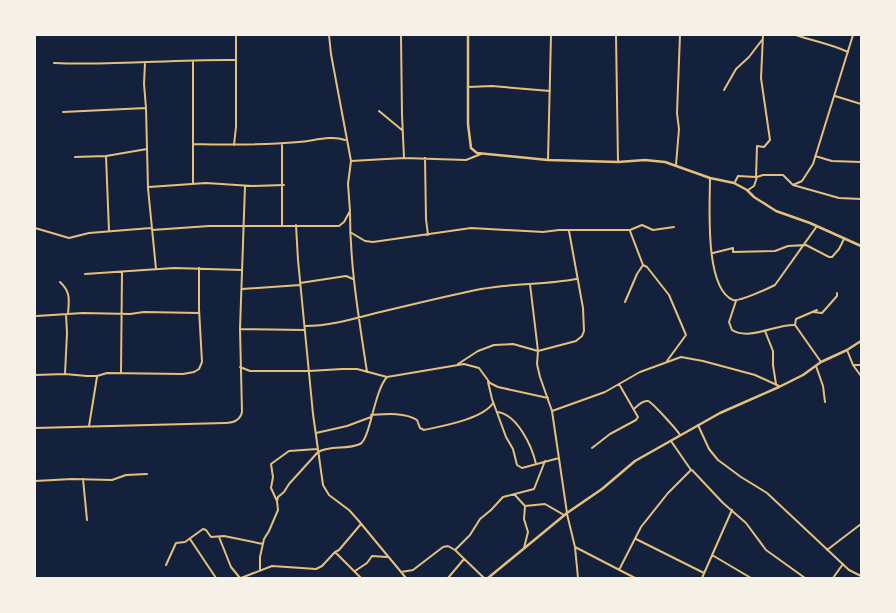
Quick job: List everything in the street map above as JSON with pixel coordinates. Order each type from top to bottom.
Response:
[{"type":"street","points":[[234,145],[236,127],[236,35]]},
{"type":"street","points":[[329,35],[351,162],[348,184],[353,279],[367,372]]},
{"type":"street","points":[[401,35],[404,158]]},
{"type":"street","points":[[468,35],[468,124],[470,143],[474,152],[548,160],[618,162],[646,160],[676,165],[710,178],[734,183],[776,211],[817,226],[861,246]]},
{"type":"street","points":[[548,160],[551,35]]},
{"type":"street","points":[[616,35],[618,162]]},
{"type":"street","points":[[676,165],[679,129],[677,113],[680,35]]},
{"type":"street","points":[[796,35],[835,46],[848,52]]},
{"type":"street","points":[[793,185],[806,176],[815,156],[854,35]]},
{"type":"street","points":[[724,90],[736,69],[757,48],[763,37]]},
{"type":"street","points":[[747,190],[754,186],[756,178],[758,146],[764,147],[770,140],[761,78],[763,37]]},
{"type":"street","points":[[192,183],[193,60]]},
{"type":"street","points":[[54,62],[88,65],[132,62],[235,60]]},
{"type":"street","points":[[145,63],[144,84],[148,188],[156,269]]},
{"type":"street","points":[[468,87],[492,86],[550,91]]},
{"type":"street","points":[[834,96],[861,104]]},
{"type":"street","points":[[62,112],[146,108]]},
{"type":"street","points":[[379,111],[403,132]]},
{"type":"street","points":[[193,144],[282,143],[336,138],[346,140]]},
{"type":"street","points":[[282,143],[284,185],[282,225]]},
{"type":"street","points":[[75,157],[106,156],[147,149]]},
{"type":"street","points":[[351,162],[404,158],[466,160],[482,154]]},
{"type":"street","points":[[106,156],[109,232]]},
{"type":"street","points":[[815,156],[832,161],[861,162]]},
{"type":"street","points":[[425,158],[428,235]]},
{"type":"street","points":[[734,183],[738,176],[756,178],[763,175],[783,175],[793,185],[839,198],[861,199]]},
{"type":"street","points":[[710,178],[710,230],[713,267],[721,289],[731,299],[736,301]]},
{"type":"street","points":[[148,188],[192,183],[245,186],[284,185]]},
{"type":"street","points":[[35,428],[233,423],[239,419],[241,415],[240,330],[245,186]]},
{"type":"street","points":[[35,228],[69,238],[83,234],[209,226],[339,226],[344,222],[350,211]]},
{"type":"street","points":[[296,225],[309,371],[323,485],[326,490],[349,510],[406,578]]},
{"type":"street","points":[[350,232],[365,241],[373,242],[471,228],[528,232],[630,230],[642,225],[653,230],[674,227]]},
{"type":"street","points":[[795,325],[742,333],[732,330],[729,320],[736,301],[758,291],[767,290],[775,284],[817,226]]},
{"type":"street","points":[[457,365],[478,351],[494,345],[513,344],[538,351],[576,340],[582,336],[584,332],[583,308],[568,230]]},
{"type":"street","points":[[630,230],[643,265],[648,267],[669,296],[686,335],[667,361]]},
{"type":"street","points":[[712,253],[733,248],[733,252],[775,251],[790,246],[806,245],[829,258],[832,257],[844,239]]},
{"type":"street","points":[[625,302],[634,279],[643,265]]},
{"type":"street","points":[[35,374],[97,376],[107,373],[183,374],[194,372],[202,362],[199,268]]},
{"type":"street","points":[[85,274],[156,269],[242,270]]},
{"type":"street","points":[[121,373],[122,272]]},
{"type":"street","points":[[242,289],[300,284],[346,276],[353,279]]},
{"type":"street","points":[[240,330],[305,328],[325,325],[478,289],[552,283],[576,279]]},
{"type":"street","points":[[60,282],[66,287],[68,293],[65,374]]},
{"type":"street","points":[[530,284],[538,351],[537,364],[552,411],[566,514],[574,547],[578,578]]},
{"type":"street","points":[[812,312],[822,313],[837,296],[836,293]]},
{"type":"street","points":[[817,310],[796,319],[795,325],[821,362]]},
{"type":"street","points":[[37,316],[144,312],[199,313]]},
{"type":"street","points":[[764,330],[773,351],[772,365],[776,384]]},
{"type":"street","points":[[488,578],[566,514],[602,489],[635,461],[720,413],[779,387],[821,362],[861,342]]},
{"type":"street","points":[[847,350],[853,365],[861,376]]},
{"type":"street","points":[[552,411],[590,398],[640,372],[681,357],[754,375],[779,387]]},
{"type":"street","points":[[240,367],[250,371],[309,371],[342,368],[387,377],[464,364],[479,368],[492,385],[548,398]]},
{"type":"street","points":[[853,365],[861,365]]},
{"type":"street","points":[[816,366],[826,402]]},
{"type":"street","points":[[89,426],[97,376]]},
{"type":"street","points":[[260,570],[260,557],[265,536],[278,510],[277,501],[271,488],[273,477],[272,463],[289,451],[318,451],[362,444],[370,429],[371,416],[379,391],[387,377]]},
{"type":"street","points":[[488,380],[493,403],[506,437],[513,449],[517,465],[522,468],[559,458]]},
{"type":"street","points":[[592,448],[610,434],[636,420],[638,417],[619,384]]},
{"type":"street","points":[[634,408],[647,400],[678,430],[680,435]]},
{"type":"street","points":[[316,433],[347,426],[371,416],[399,414],[411,416],[417,420],[420,428],[424,430],[458,422],[480,414],[493,403]]},
{"type":"street","points":[[497,412],[507,414],[514,421],[531,446],[536,464]]},
{"type":"street","points":[[698,425],[709,449],[718,460],[740,477],[767,493],[849,570],[861,576]]},
{"type":"street","points":[[670,441],[691,470],[746,523],[766,550],[805,578]]},
{"type":"street","points":[[277,501],[278,497],[318,451]]},
{"type":"street","points":[[455,550],[470,535],[480,519],[503,497],[534,489],[545,462]]},
{"type":"street","points":[[619,570],[641,527],[679,481],[691,470]]},
{"type":"street","points":[[35,482],[84,479],[112,480],[126,475],[147,474]]},
{"type":"street","points":[[84,479],[87,520]]},
{"type":"street","points":[[514,493],[525,506],[524,519],[528,532],[522,550]]},
{"type":"street","points":[[525,506],[545,504],[566,514]]},
{"type":"street","points":[[702,578],[732,510]]},
{"type":"street","points":[[219,536],[231,567],[240,578],[272,566],[316,569],[322,566],[339,550],[361,524]]},
{"type":"street","points":[[827,550],[861,524]]},
{"type":"street","points":[[166,565],[175,545],[190,539],[203,529],[211,537],[224,536],[263,544]]},
{"type":"street","points":[[190,539],[216,578]]},
{"type":"street","points":[[636,539],[704,573]]},
{"type":"street","points":[[401,572],[413,570],[443,547],[448,546],[455,550],[484,578]]},
{"type":"street","points":[[574,547],[635,578]]},
{"type":"street","points":[[335,552],[361,578]]},
{"type":"street","points":[[355,571],[366,564],[374,555],[388,557]]},
{"type":"street","points":[[711,555],[751,578]]},
{"type":"street","points":[[448,578],[465,559]]},
{"type":"street","points":[[834,578],[843,564]]},
{"type":"street","points":[[254,573],[255,578]]},
{"type":"street","points":[[761,578],[770,578]]}]
